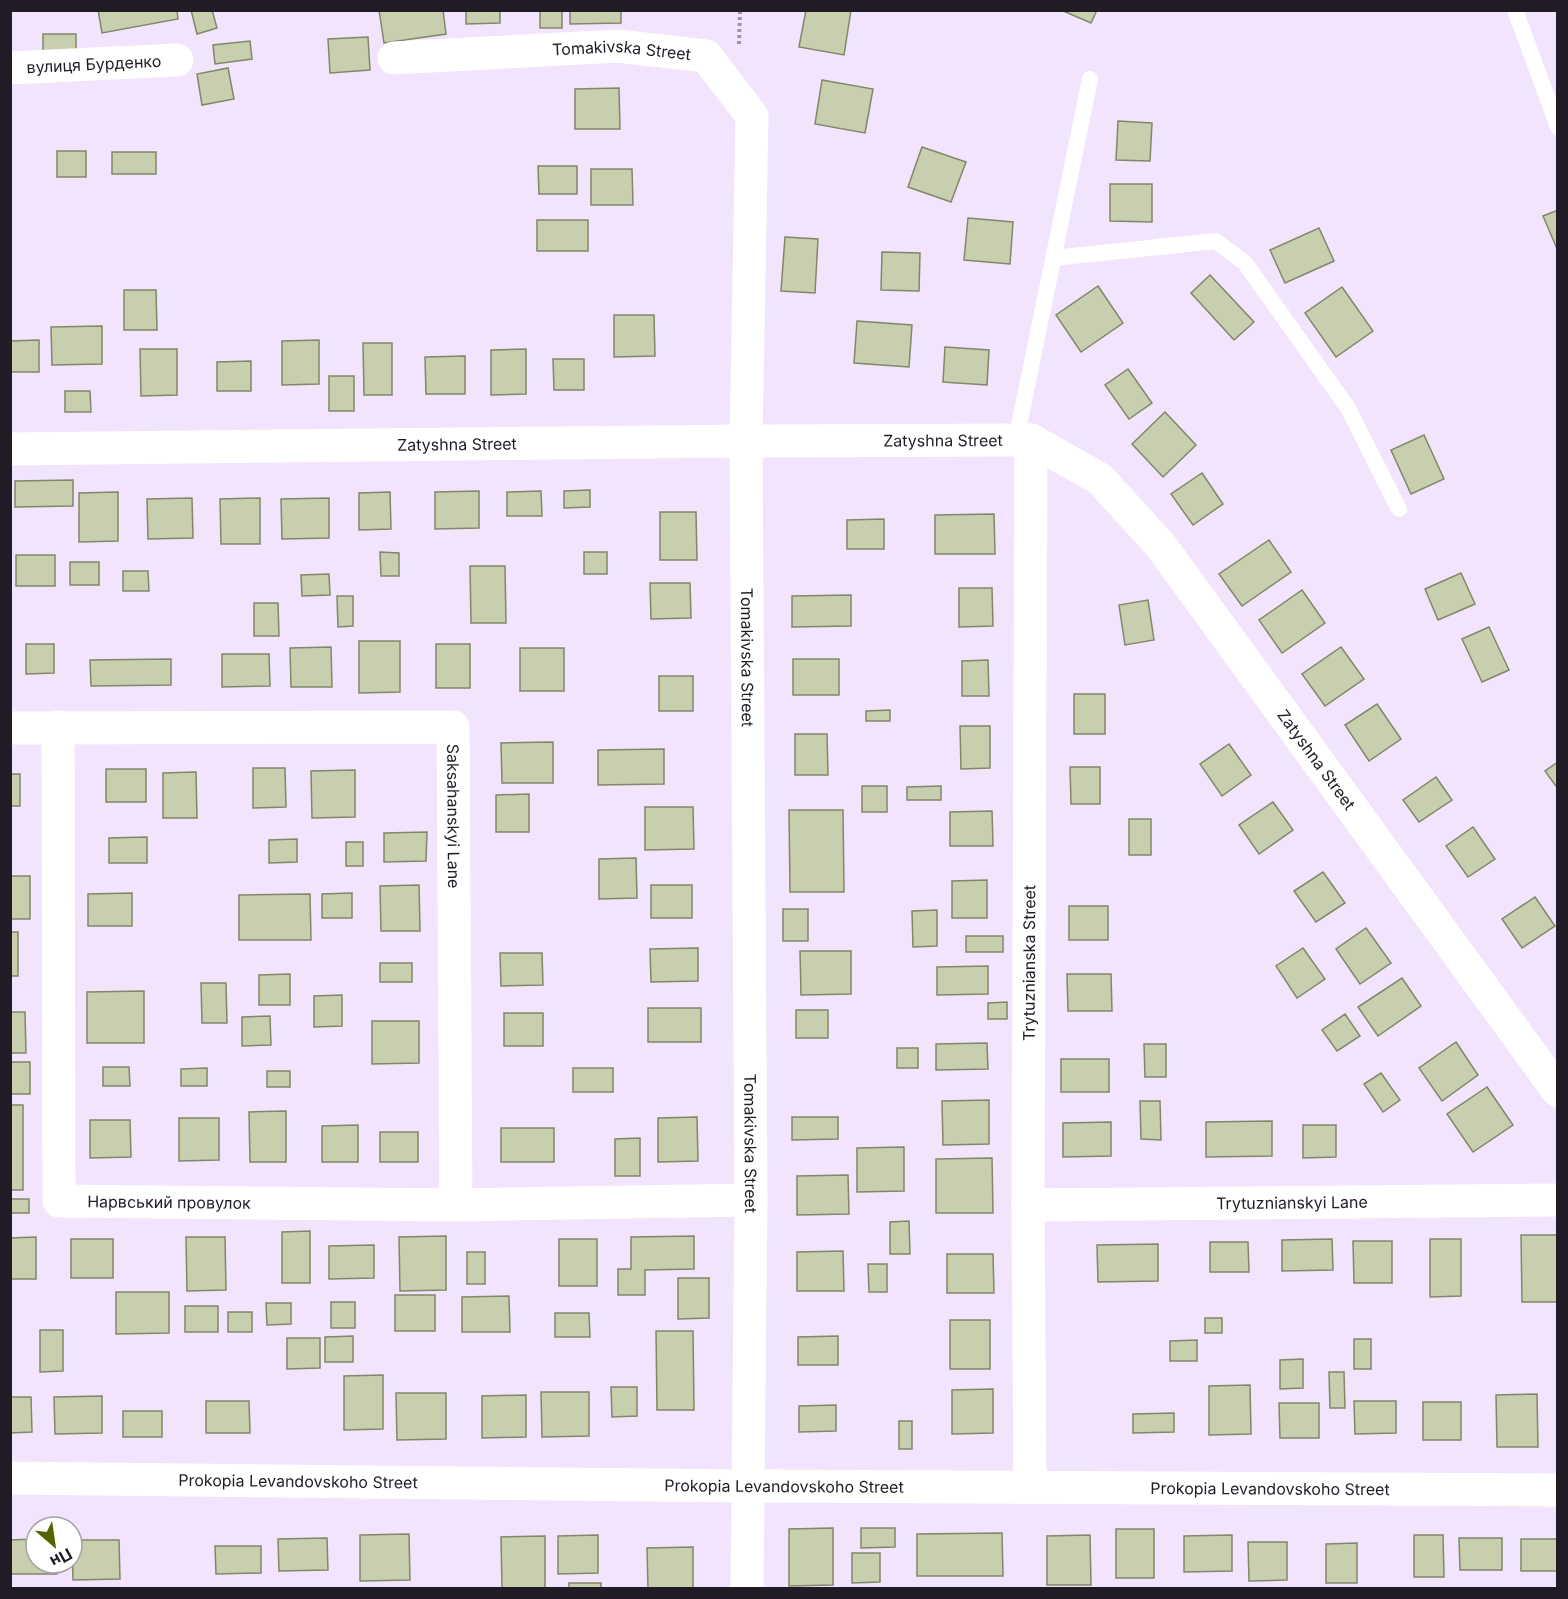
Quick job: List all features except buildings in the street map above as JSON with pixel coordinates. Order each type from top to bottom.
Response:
[{"type":"street","name":"Tomakivska Street","points":[[394,58],[618,46],[706,56],[752,116],[746,441],[751,1200],[747,1588]]},
{"type":"street","name":"вулиця Бурденко","points":[[10,68],[177,60]]},
{"type":"street","name":"Zatyshna Street","points":[[10,449],[1023,440],[1100,479],[1161,546],[1557,1091]]},
{"type":"street","name":"Trytuznianska Street","points":[[1023,440],[1030,1487]]},
{"type":"street","name":"Нарвський провулок","points":[[58,727],[59,1201],[456,1205],[751,1200]]},
{"type":"street","name":"Saksahanskyi Lane","points":[[10,728],[453,727],[456,1205]]},
{"type":"street","name":"Trytuznianskyi Lane","points":[[1028,1205],[1557,1200]]},
{"type":"street","name":"Prokopia Levandovskoho Street","points":[[10,1478],[747,1486],[1557,1490]]},
{"type":"lane","points":[[1515,10],[1557,128]]},
{"type":"lane","points":[[1023,440],[1053,258],[1090,79]]},
{"type":"lane","points":[[1053,258],[1216,241],[1245,263],[1347,408],[1399,509]]},
{"type":"path","points":[[739,50],[740,10]]}]
